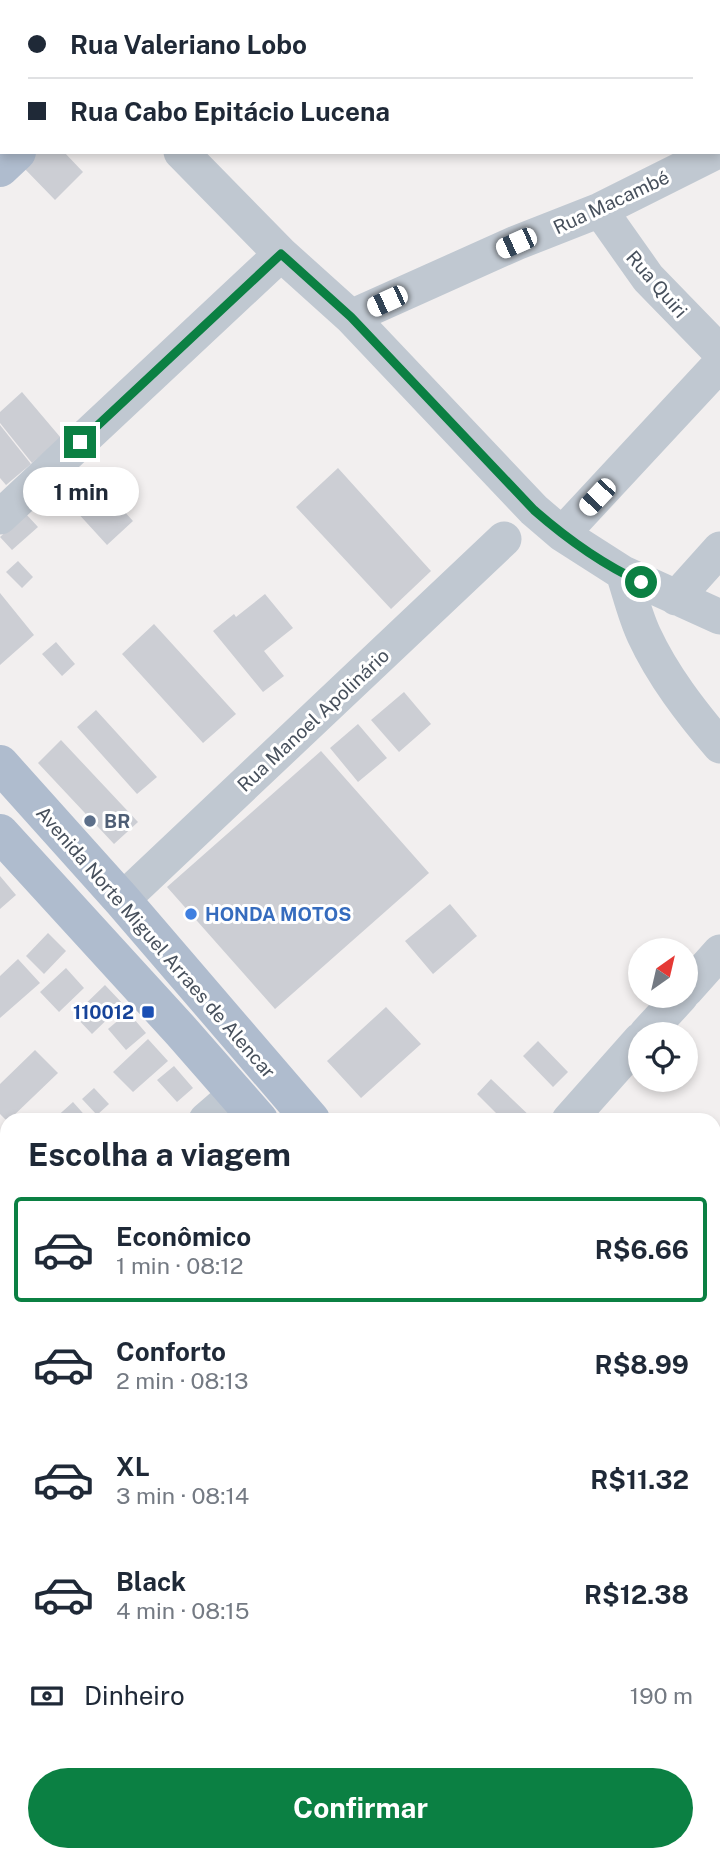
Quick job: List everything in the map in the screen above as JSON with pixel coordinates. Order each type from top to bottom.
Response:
[{"type":"main road","points":[[0,168],[15,154]]},
{"type":"main road","name":"Avenida Norte Miguel Arraes de Alencar","points":[[0,764],[122,900],[305,1113]]},
{"type":"main road","name":"Avenida Norte Miguel Arraes de Alencar","points":[[0,833],[248,1107]]},
{"type":"street","points":[[183,154],[281,254],[351,317],[534,510],[562,534],[623,573],[720,617]]},
{"type":"street","name":"Rua Macambé","points":[[351,317],[516,243],[600,210],[712,154]]},
{"type":"street","name":"Rua Quiri","points":[[600,210],[648,278],[720,352]]},
{"type":"street","points":[[0,517],[281,254]]},
{"type":"street","points":[[562,534],[720,364]]},
{"type":"street","name":"Rua Manoel Apolinário","points":[[122,900],[504,539]]},
{"type":"street","points":[[676,598],[720,549]]},
{"type":"street","points":[[623,573],[642,632],[661,668],[692,714],[720,746]]},
{"type":"street","points":[[0,786],[283,1113]]},
{"type":"street","points":[[0,812],[267,1113]]},
{"type":"street","points":[[698,977],[720,952]]},
{"type":"street","points":[[657,1022],[670,1008]]},
{"type":"street","points":[[575,1113],[628,1054]]},
{"type":"street","points":[[229,1113],[248,1107]]},
{"type":"building","points":[[34,154],[66,154],[83,172],[55,200],[22,166]]},
{"type":"building","points":[[22,392],[61,438],[32,463],[0,423],[0,412]]},
{"type":"building","points":[[0,425],[31,464],[6,485],[0,478]]},
{"type":"building","points":[[338,468],[431,571],[391,609],[296,507]]},
{"type":"building","points":[[91,475],[133,521],[107,545],[65,499]]},
{"type":"building","points":[[26,514],[38,527],[12,550],[0,537]]},
{"type":"building","points":[[18,561],[33,577],[22,588],[6,572]]},
{"type":"building","points":[[0,593],[34,635],[0,665]]},
{"type":"building","points":[[265,594],[293,628],[264,651],[284,676],[263,692],[213,631]]},
{"type":"building","points":[[154,624],[236,714],[203,743],[122,654]]},
{"type":"building","points":[[56,642],[75,664],[62,676],[42,654]]},
{"type":"building","points":[[404,692],[431,724],[399,752],[371,720]]},
{"type":"building","points":[[96,710],[157,777],[137,794],[77,727]]},
{"type":"building","points":[[358,724],[387,758],[358,782],[330,748]]},
{"type":"building","points":[[61,740],[138,822],[114,844],[38,763]]},
{"type":"building","points":[[321,751],[429,873],[275,1009],[167,887]]},
{"type":"building","points":[[0,876],[16,895],[0,909]]},
{"type":"building","points":[[450,904],[477,936],[433,974],[405,941]]},
{"type":"building","points":[[48,933],[66,951],[44,974],[26,956]]},
{"type":"building","points":[[18,959],[40,983],[0,1018],[0,976]]},
{"type":"building","points":[[66,968],[84,988],[59,1012],[40,992]]},
{"type":"building","points":[[105,985],[123,1004],[92,1034],[74,1015]]},
{"type":"building","points":[[386,1007],[421,1044],[361,1098],[327,1061]]},
{"type":"building","points":[[128,1012],[146,1033],[126,1050],[108,1029]]},
{"type":"building","points":[[148,1039],[168,1061],[133,1092],[113,1072]]},
{"type":"building","points":[[538,1041],[568,1072],[553,1087],[523,1056]]},
{"type":"building","points":[[35,1050],[58,1073],[16,1113],[0,1113],[0,1084]]},
{"type":"building","points":[[174,1066],[193,1088],[177,1102],[157,1080]]},
{"type":"building","points":[[491,1079],[527,1113],[496,1113],[477,1094]]},
{"type":"building","points":[[94,1088],[109,1104],[99,1113],[95,1113],[82,1099]]},
{"type":"building","points":[[73,1102],[83,1113],[61,1113]]},
{"type":"place","name":"BR","points":[[90,821]]},
{"type":"place","name":"HONDA MOTOS","points":[[191,914]]},
{"type":"place","name":"110012","points":[[148,1012]]},
{"type":"route","points":[[80,442],[281,254],[351,317],[534,510],[562,534],[641,582]]}]
